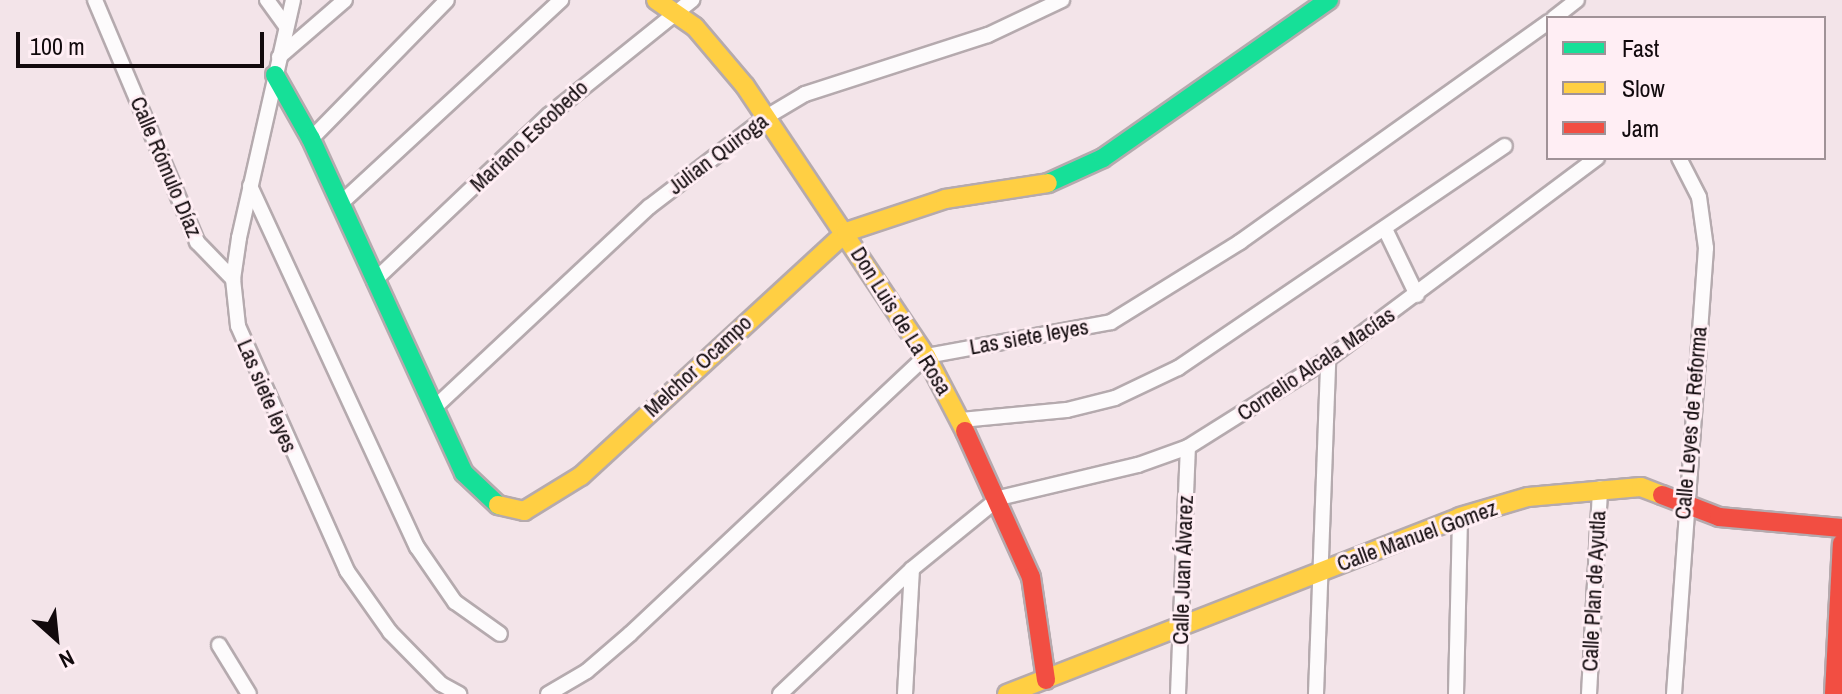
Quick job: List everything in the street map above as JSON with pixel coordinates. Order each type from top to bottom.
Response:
[{"type":"main road","name":"Don Luis de La Rosa","points":[[656,0],[714,48],[768,116],[926,356],[999,498],[1031,577],[1042,625],[1046,687]]},
{"type":"main road","name":"Melchor Ocampo","points":[[277,66],[464,473],[481,496],[502,510],[537,508],[581,476],[846,232],[945,199],[1058,181],[1103,158],[1329,0]]},
{"type":"main road","name":"Calle Manuel Gomez","points":[[1007,694],[1046,687],[1181,626],[1460,517],[1528,497],[1600,488],[1641,487],[1719,517],[1842,528]]},
{"type":"main road","points":[[1834,694],[1842,543]]},
{"type":"street","name":"Calle Rómulo Díaz","points":[[95,0],[197,242],[233,279]]},
{"type":"street","points":[[267,0],[286,26]]},
{"type":"street","name":"Las siete leyes","points":[[293,0],[250,185],[233,279],[238,326],[247,357],[347,571],[390,632],[441,684],[459,694]]},
{"type":"street","points":[[277,66],[345,0]]},
{"type":"street","points":[[311,139],[447,0]]},
{"type":"street","points":[[340,204],[561,0]]},
{"type":"street","name":"Mariano Escobedo","points":[[374,281],[549,115],[673,12],[692,0]]},
{"type":"street","name":"Julian Quiroga","points":[[435,407],[649,207],[768,116],[805,94],[988,35],[1062,0]]},
{"type":"street","points":[[1557,16],[1577,0]]},
{"type":"street","name":"Las siete leyes","points":[[926,356],[1111,322],[1240,242],[1546,23]]},
{"type":"street","points":[[961,420],[1067,410],[1115,398],[1228,338],[1505,146]]},
{"type":"street","name":"Cornelio Alcala Macías","points":[[999,498],[1138,465],[1188,447],[1328,359],[1594,160]]},
{"type":"street","name":"Calle Leyes de Reforma","points":[[1674,694],[1684,503],[1706,248],[1699,197],[1680,160]]},
{"type":"street","points":[[250,185],[417,547],[455,602],[500,634]]},
{"type":"street","points":[[1386,231],[1417,295]]},
{"type":"street","points":[[548,694],[587,671],[630,634],[926,356]]},
{"type":"street","points":[[1316,694],[1328,359]]},
{"type":"street","name":"Calle Juan Álvarez","points":[[1178,694],[1188,447]]},
{"type":"street","name":"Calle Plan de Ayutla","points":[[1589,694],[1600,488]]},
{"type":"street","points":[[780,694],[912,569],[999,498]]},
{"type":"street","points":[[1456,694],[1460,517]]},
{"type":"street","points":[[905,694],[912,569]]},
{"type":"street","points":[[219,645],[249,694]]},
{"type":"traffic: fast","points":[[1048,183],[1103,158],[1329,0]]},
{"type":"traffic: fast","points":[[275,75],[311,139],[464,473],[498,505]]},
{"type":"traffic: slow","points":[[656,0],[695,27],[745,86],[926,356],[965,431]]},
{"type":"traffic: slow","points":[[498,505],[524,511],[581,476],[846,232],[945,199],[1048,183]]},
{"type":"traffic: slow","points":[[1007,694],[1460,517],[1528,497],[1641,487],[1662,495]]},
{"type":"traffic: jam","points":[[965,431],[1031,577],[1046,680]]},
{"type":"traffic: jam","points":[[1662,495],[1719,517],[1842,528]]},
{"type":"traffic: jam","points":[[1834,694],[1842,543]]}]
